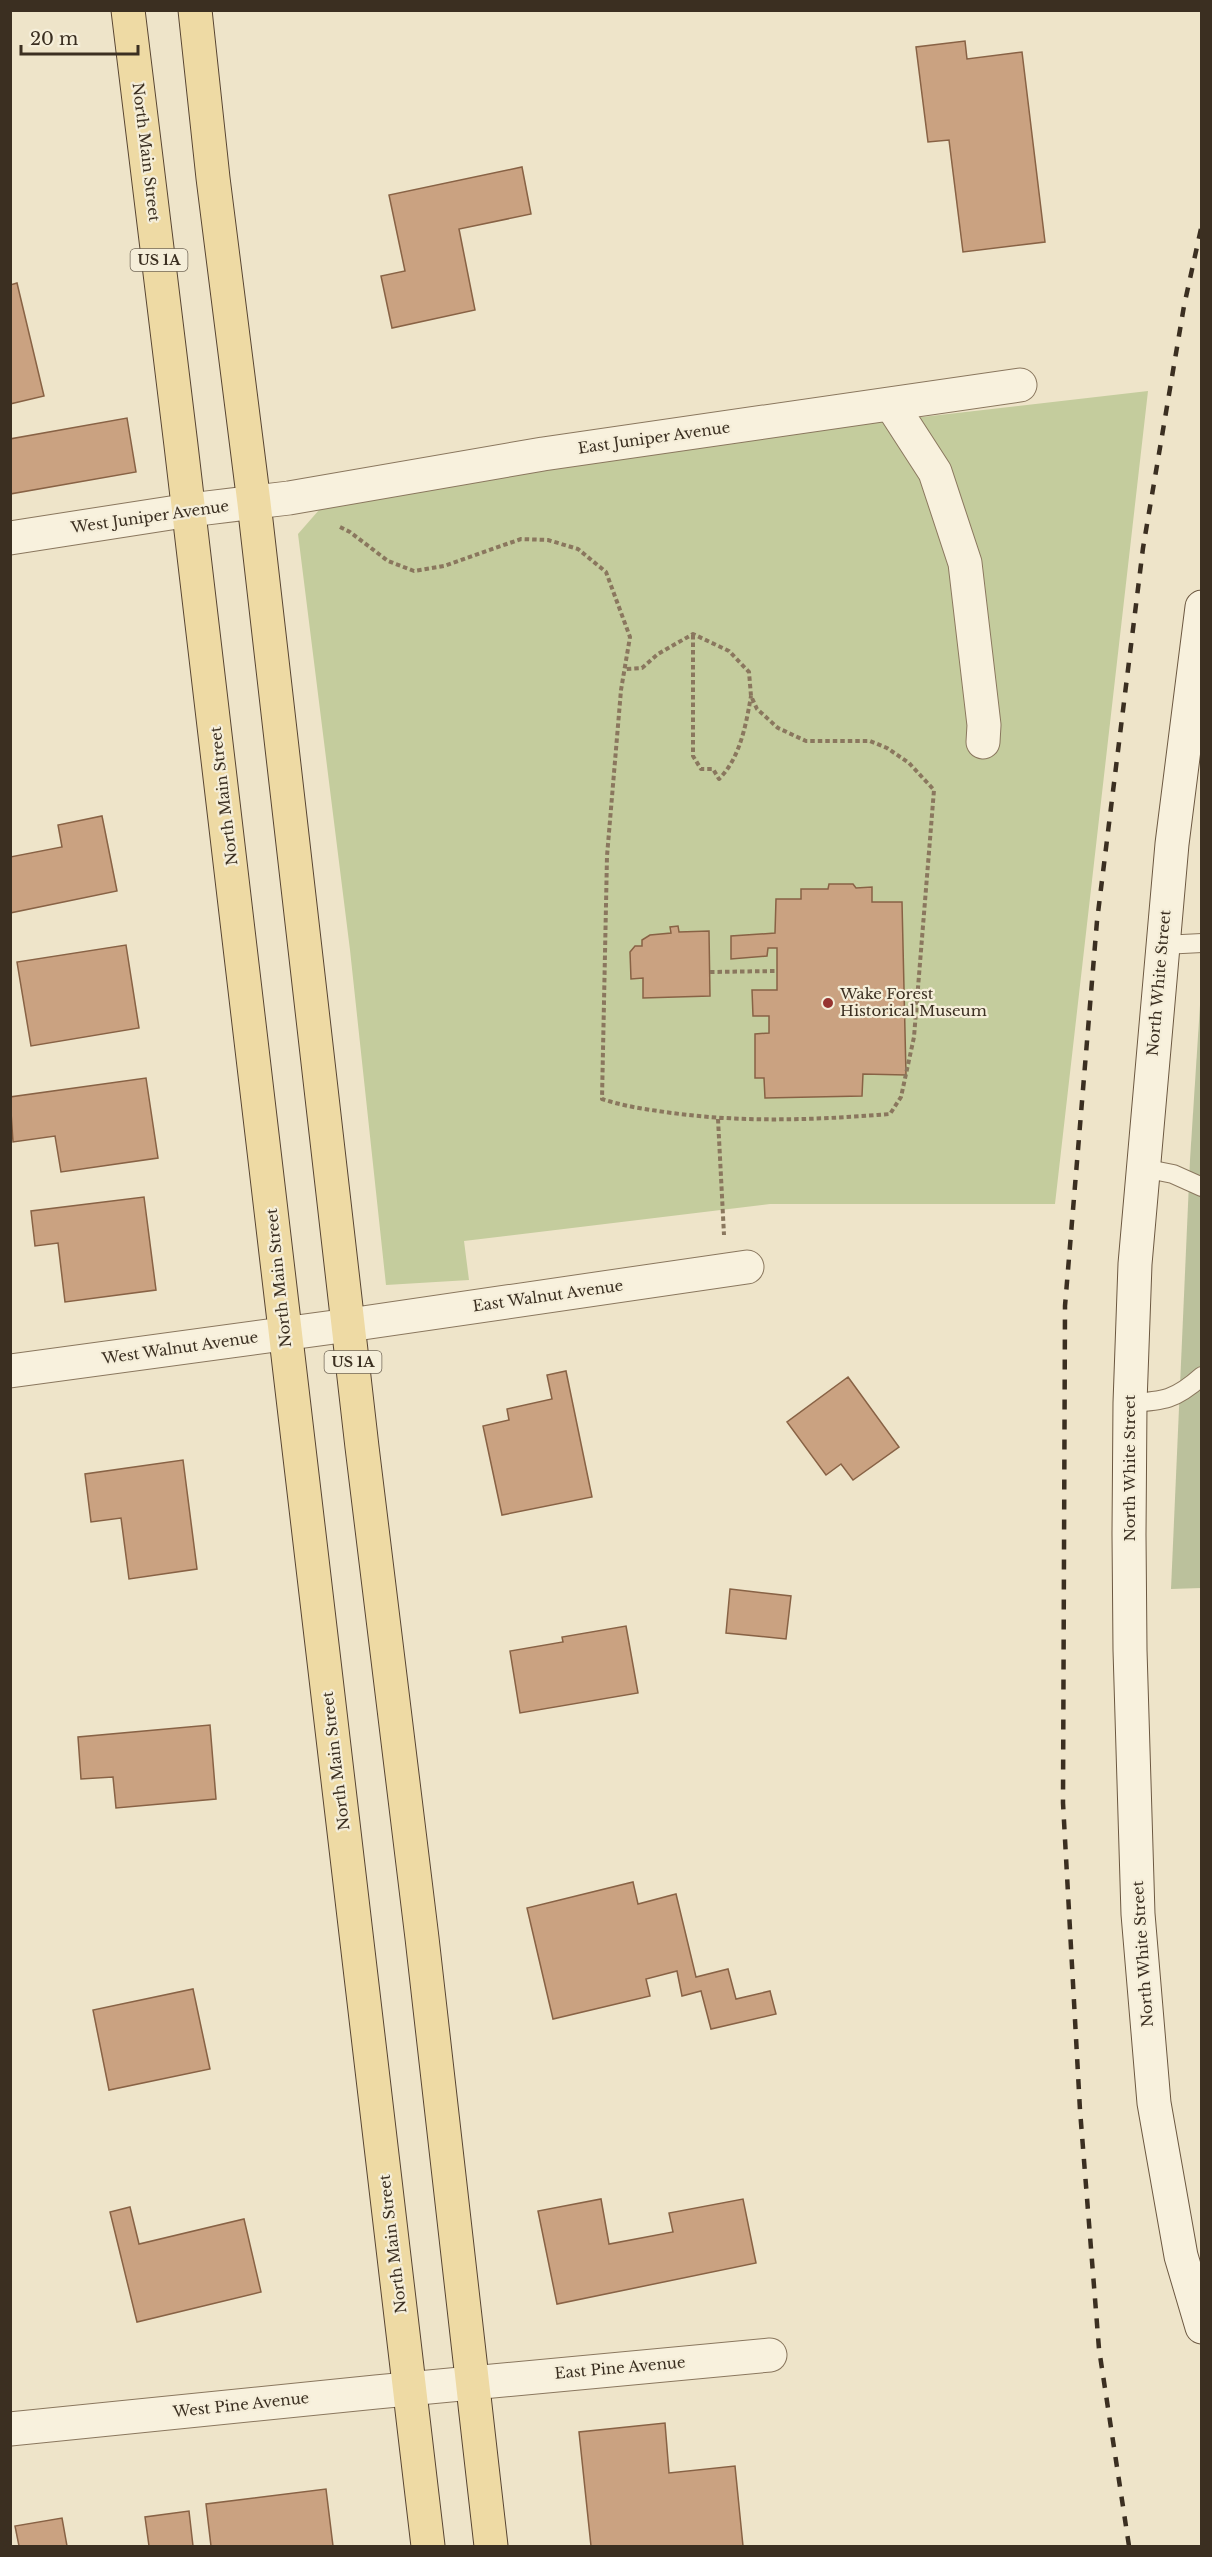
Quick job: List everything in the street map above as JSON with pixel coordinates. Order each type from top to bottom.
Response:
[{"type":"main road","name":"North Main Street","points":[[128,10],[258,1080],[285,1334],[428,2547]]},
{"type":"main road","name":"US 1A","points":[[195,10],[422,1938],[470,2382],[491,2547]]},
{"type":"street","name":"East Juniper Avenue","points":[[289,498],[543,454],[1020,385]]},
{"type":"street","points":[[891,404],[935,472],[965,563],[984,725],[983,742]]},
{"type":"street","name":"West Juniper Avenue","points":[[10,537],[190,510],[289,498]]},
{"type":"street","name":"North White Street","points":[[1202,607],[1172,844],[1135,1264],[1130,1403],[1130,1650],[1138,1914],[1154,2103],[1181,2256],[1202,2326]]},
{"type":"street","name":"East Walnut Avenue","points":[[349,1325],[736,1268]]},
{"type":"street","name":"West Walnut Avenue","points":[[10,1371],[349,1325]]},
{"type":"street","name":"East Pine Avenue","points":[[470,2382],[770,2355]]},
{"type":"street","name":"West Pine Avenue","points":[[10,2429],[410,2390],[470,2382]]},
{"type":"lane","points":[[1163,945],[1202,943]]},
{"type":"lane","points":[[1143,1168],[1173,1174],[1202,1187]]},
{"type":"lane","points":[[1130,1403],[1164,1401],[1187,1390],[1202,1376]]},
{"type":"path","points":[[333,524],[350,532],[388,561],[414,571],[444,566],[521,539],[548,540],[578,549],[606,572],[630,637],[621,690],[607,856],[602,1099],[621,1105],[718,1119],[815,1119],[890,1114],[901,1097],[914,1036],[934,790],[909,764],[887,748],[870,741],[806,741],[778,728],[757,709],[751,696]]},
{"type":"path","points":[[625,669],[642,668],[658,654],[693,634]]},
{"type":"path","points":[[693,634],[729,651],[749,672],[751,696],[745,727],[730,767],[719,779],[713,769],[701,769],[693,756],[693,634]]},
{"type":"path","points":[[710,972],[776,971]]},
{"type":"path","points":[[718,1119],[736,1268]]},
{"type":"green space","points":[[1148,391],[1055,1204],[770,1204],[464,1241],[469,1280],[386,1285],[350,950],[298,534],[319,510],[395,494],[809,430]]},
{"type":"green space","points":[[1201,990],[1201,1588],[1171,1589],[1190,1160]]},
{"type":"building","points":[[965,41],[967,59],[1022,52],[1045,242],[963,252],[949,140],[928,142],[916,47]]},
{"type":"building","points":[[522,167],[531,214],[459,229],[475,310],[392,328],[381,276],[405,271],[389,195]]},
{"type":"building","points":[[17,283],[44,396],[10,404],[10,285]]},
{"type":"building","points":[[127,418],[136,472],[10,494],[10,439]]},
{"type":"building","points":[[102,816],[117,891],[10,913],[10,857],[62,847],[58,825]]},
{"type":"building","name":"Wake Forest Historical Museum","points":[[829,884],[853,884],[856,888],[872,887],[872,902],[902,902],[906,1075],[863,1074],[862,1096],[765,1098],[764,1078],[755,1078],[755,1034],[769,1033],[769,1016],[753,1016],[752,990],[777,990],[777,948],[768,948],[767,956],[731,959],[731,936],[775,933],[776,899],[801,899],[801,889],[828,889]]},
{"type":"building","points":[[678,926],[679,932],[709,931],[710,996],[643,998],[643,978],[631,979],[630,952],[635,946],[642,946],[642,940],[650,935],[671,933],[670,927]]},
{"type":"building","points":[[126,945],[139,1028],[31,1046],[17,962]]},
{"type":"building","points":[[146,1078],[158,1158],[61,1172],[55,1136],[13,1142],[10,1097]]},
{"type":"building","points":[[144,1197],[156,1290],[65,1302],[58,1243],[35,1246],[31,1211]]},
{"type":"building","points":[[566,1371],[592,1497],[502,1515],[483,1426],[509,1420],[507,1409],[552,1399],[547,1375]]},
{"type":"building","points":[[848,1377],[899,1447],[853,1480],[841,1464],[826,1475],[787,1422]]},
{"type":"building","points":[[183,1460],[197,1569],[129,1579],[121,1518],[91,1522],[85,1474]]},
{"type":"building","points":[[730,1589],[791,1596],[786,1639],[726,1633]]},
{"type":"building","points":[[626,1626],[638,1693],[520,1713],[510,1651],[563,1642],[562,1637]]},
{"type":"building","points":[[210,1725],[216,1799],[116,1808],[113,1777],[81,1779],[78,1737]]},
{"type":"building","points":[[633,1882],[638,1904],[676,1894],[696,1977],[728,1969],[736,1999],[770,1991],[776,2014],[711,2029],[701,1991],[682,1996],[677,1971],[646,1979],[650,1996],[553,2019],[527,1908]]},
{"type":"building","points":[[193,1989],[210,2069],[109,2090],[93,2010]]},
{"type":"building","points":[[601,2199],[609,2244],[673,2232],[669,2213],[743,2199],[756,2263],[557,2304],[538,2211]]},
{"type":"building","points":[[130,2207],[139,2244],[244,2219],[261,2292],[137,2322],[110,2212]]},
{"type":"building","points":[[665,2423],[669,2473],[735,2466],[743,2546],[591,2546],[579,2432]]},
{"type":"building","points":[[326,2489],[333,2546],[211,2546],[206,2504]]},
{"type":"building","points":[[189,2511],[193,2546],[149,2546],[145,2517]]},
{"type":"building","points":[[62,2518],[67,2546],[19,2546],[15,2526]]},
{"type":"railway","points":[[1129,2546],[1099,2349],[1080,2110],[1063,1803],[1065,1306],[1097,921],[1143,548],[1184,306],[1202,224]]},
{"type":"place","name":"Wake Forest Historical Museum","points":[[828,1003]]}]
